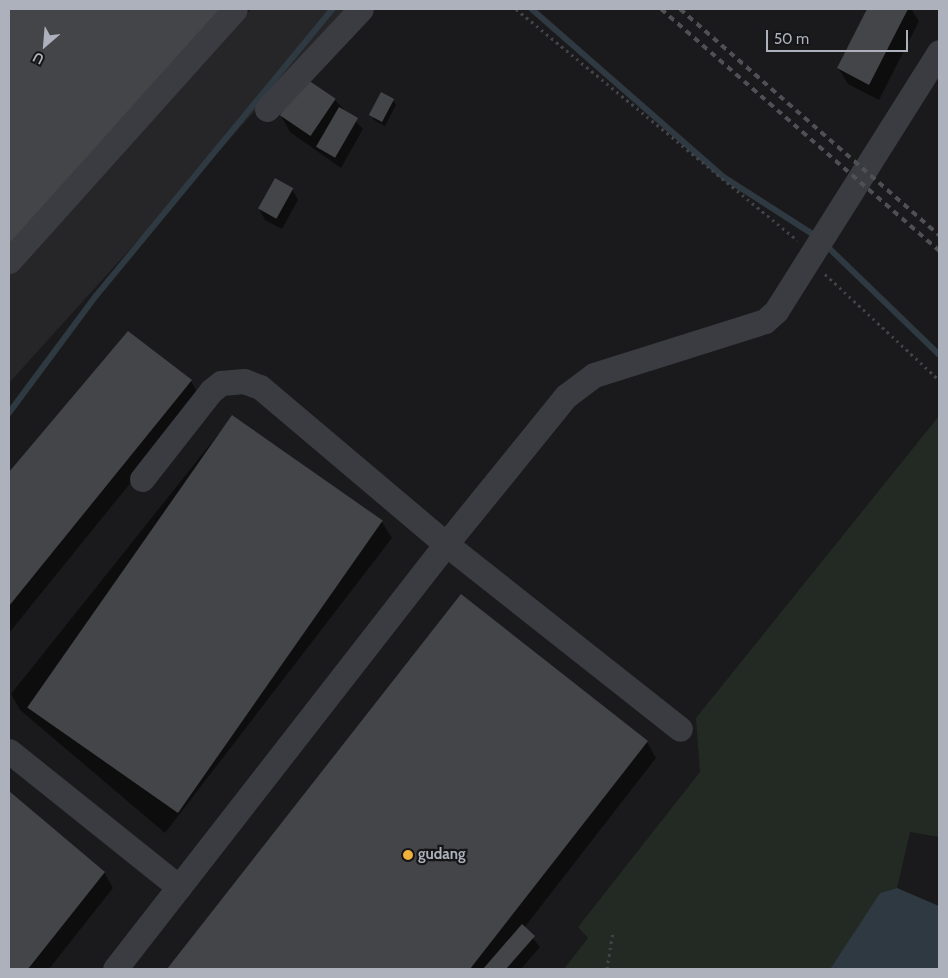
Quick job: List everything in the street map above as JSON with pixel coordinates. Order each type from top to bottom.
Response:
[{"type":"street","points":[[9,262],[235,9]]},
{"type":"street","points":[[267,109],[361,9]]},
{"type":"street","points":[[115,969],[446,544],[566,396],[594,375],[765,321],[814,253],[939,52]]},
{"type":"street","points":[[142,479],[211,391],[221,382],[244,380],[260,387],[446,544],[680,729]]},
{"type":"street","points":[[9,750],[179,887]]},
{"type":"path","points":[[516,9],[814,253],[939,380]]},
{"type":"path","points":[[607,969],[613,932]]},
{"type":"shaded area","points":[[9,9],[347,9],[9,383]]},
{"type":"shaded area","points":[[939,416],[939,837],[910,832],[897,888],[880,893],[830,969],[564,969],[588,938],[578,927],[700,772],[696,718]]},
{"type":"shaded area","points":[[897,888],[939,906],[939,969],[830,969],[880,893]]},
{"type":"building","points":[[9,9],[227,9],[9,244]]},
{"type":"building","points":[[867,9],[908,9],[869,85],[837,68]]},
{"type":"building","points":[[305,78],[336,99],[311,136],[280,115]]},
{"type":"building","points":[[381,92],[394,99],[382,122],[369,115]]},
{"type":"building","points":[[339,107],[358,118],[335,158],[316,147]]},
{"type":"building","points":[[275,178],[293,188],[276,219],[258,209]]},
{"type":"building","points":[[128,331],[192,380],[9,606],[9,472]]},
{"type":"building","points":[[232,415],[383,521],[178,813],[27,707]]},
{"type":"building","name":"gudang","points":[[461,594],[648,741],[470,969],[167,969]]},
{"type":"building","points":[[9,791],[105,872],[28,969],[9,969]]},
{"type":"building","points":[[522,924],[535,936],[506,969],[483,969]]},
{"type":"waterway","points":[[9,413],[96,296],[333,9]]},
{"type":"waterway","points":[[532,9],[724,177],[816,236]]},
{"type":"waterway","points":[[825,244],[939,354]]},
{"type":"railway","points":[[661,9],[939,251]]},
{"type":"railway","points":[[680,9],[939,235]]},
{"type":"place","name":"gudang","points":[[408,855]]}]
